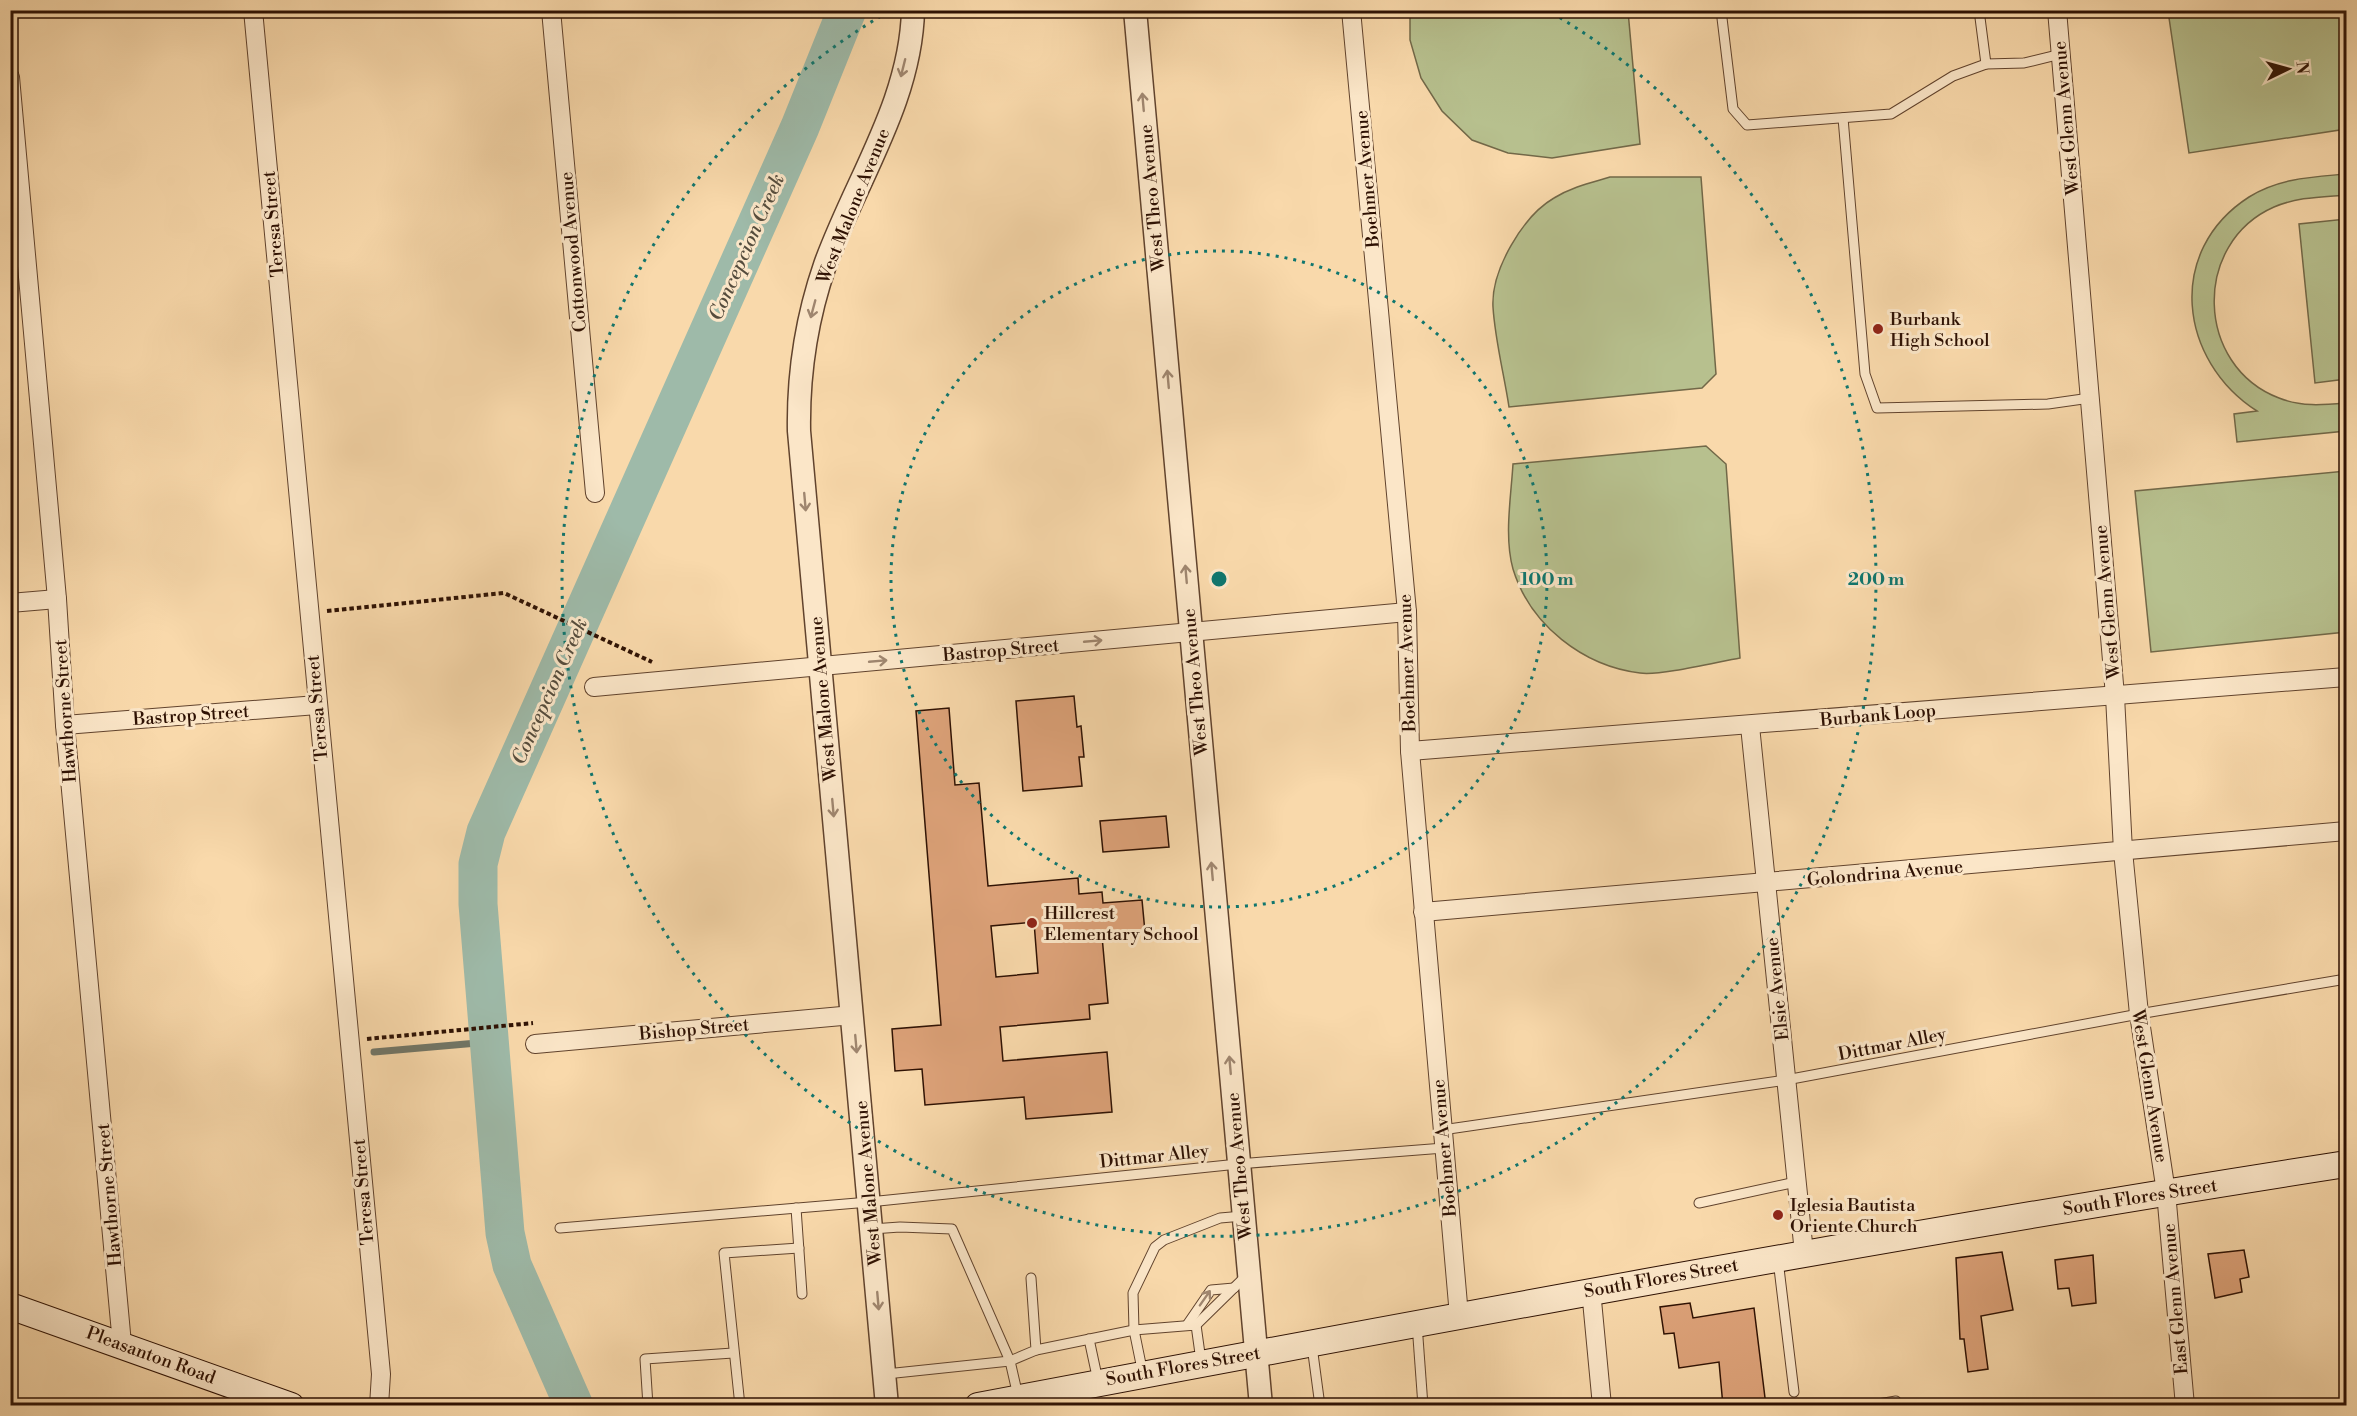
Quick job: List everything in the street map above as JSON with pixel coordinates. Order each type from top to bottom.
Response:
[{"type":"main road","name":"South Flores Street","points":[[978,1406],[1098,1381],[1201,1364],[1591,1290],[2166,1192],[2346,1164]]},
{"type":"main road","name":"Pleasanton Road","points":[[10,1306],[123,1344],[286,1405]]},
{"type":"street","name":"Teresa Street","points":[[253,10],[381,1374],[379,1406]]},
{"type":"street","name":"Cottonwood Avenue","points":[[552,10],[595,493]]},
{"type":"street","name":"West Malone Avenue","points":[[887,1406],[799,431],[798,385],[801,352],[825,265],[891,114],[909,46],[913,10]]},
{"type":"street","name":"West Theo Avenue","points":[[1135,10],[1243,1216],[1241,1281],[1256,1353],[1261,1406]]},
{"type":"street","name":"Boehmer Avenue","points":[[1351,10],[1407,612],[1410,751],[1459,1316]]},
{"type":"street","name":"West Glenn Avenue","points":[[2057,10],[2115,696],[2123,851],[2139,1014],[2166,1192]]},
{"type":"street","name":"Hawthorne Street","points":[[10,77],[57,599],[65,725],[123,1344]]},
{"type":"street","points":[[10,603],[57,599]]},
{"type":"street","name":"Bastrop Street","points":[[594,687],[1407,612]]},
{"type":"street","name":"Burbank Loop","points":[[1410,751],[1750,726],[2346,677]]},
{"type":"street","name":"Bastrop Street","points":[[65,725],[317,705]]},
{"type":"street","name":"Elsie Avenue","points":[[1750,726],[1804,1253]]},
{"type":"street","name":"Golondrina Avenue","points":[[1423,912],[2346,831]]},
{"type":"street","name":"Bishop Street","points":[[535,1044],[853,1015]]},
{"type":"street","name":"East Glenn Avenue","points":[[2166,1192],[2185,1406]]},
{"type":"street","points":[[1591,1290],[1602,1406]]},
{"type":"lane","points":[[1721,10],[1733,109],[1747,125],[1891,114],[1953,76],[1986,64],[2024,63],[2061,54]]},
{"type":"lane","points":[[1980,10],[1986,64]]},
{"type":"lane","points":[[1843,118],[1865,374],[1877,408],[2048,404],[2090,398]]},
{"type":"lane","name":"Dittmar Alley","points":[[560,1228],[869,1202],[1238,1164],[1443,1139],[2346,979]]},
{"type":"lane","points":[[1699,1203],[1796,1182]]},
{"type":"lane","points":[[796,1208],[802,1294]]},
{"type":"lane","points":[[1143,1374],[1134,1330],[1133,1293],[1155,1247],[1164,1240],[1220,1218],[1243,1216]]},
{"type":"lane","points":[[872,1230],[900,1227],[952,1229],[1010,1361],[1018,1398]]},
{"type":"lane","points":[[702,1406],[740,1405],[724,1253],[799,1248]]},
{"type":"lane","points":[[1778,1258],[1794,1392]]},
{"type":"lane","points":[[1031,1278],[1036,1350]]},
{"type":"lane","points":[[1201,1364],[1191,1325],[1211,1290],[1241,1281]]},
{"type":"lane","points":[[884,1374],[1010,1361],[1036,1350],[1134,1330],[1191,1325],[1241,1281]]},
{"type":"lane","points":[[1417,1324],[1423,1406]]},
{"type":"lane","points":[[1089,1339],[1098,1381]]},
{"type":"lane","points":[[1312,1343],[1320,1406]]},
{"type":"lane","points":[[648,1406],[645,1359],[733,1353]]},
{"type":"lane","points":[[1868,1406],[1896,1401]]},
{"type":"path","points":[[308,612],[504,593],[654,663],[659,681]]},
{"type":"path","points":[[349,1040],[529,1022]]},
{"type":"green space","points":[[1410,11],[1628,11],[1640,144],[1552,158],[1508,153],[1472,140],[1442,111],[1421,78],[1410,40]]},
{"type":"green space","points":[[2168,11],[2346,11],[2346,129],[2189,153]]},
{"type":"green space","points":[[2346,174],[2346,195],[2292,201],[2274,207],[2247,224],[2228,248],[2217,275],[2214,304],[2219,333],[2231,360],[2251,382],[2279,398],[2296,403],[2320,405],[2346,403],[2346,431],[2237,442],[2234,414],[2257,411],[2231,390],[2211,364],[2198,336],[2192,306],[2194,275],[2204,246],[2222,220],[2249,197],[2260,191],[2284,182]]},
{"type":"green space","points":[[1610,177],[1701,177],[1716,374],[1702,388],[1509,407],[1493,307],[1497,277],[1503,261],[1511,245],[1542,206],[1568,191]]},
{"type":"green space","points":[[2346,219],[2346,379],[2315,383],[2299,224]]},
{"type":"green space","points":[[1706,446],[1726,464],[1740,658],[1674,671],[1640,673],[1598,662],[1579,652],[1546,625],[1532,608],[1513,569],[1509,530],[1513,464]]},
{"type":"green space","points":[[2346,471],[2346,632],[2151,652],[2135,491]]},
{"type":"building","points":[[1074,696],[1077,727],[1081,726],[1084,757],[1079,757],[1082,786],[1023,791],[1016,701]]},
{"type":"building","points":[[949,708],[955,785],[979,783],[988,886],[1078,878],[1079,894],[1102,892],[1103,903],[1142,900],[1145,932],[1102,936],[1108,1003],[1089,1005],[1090,1019],[1000,1027],[1003,1061],[1107,1052],[1112,1112],[1026,1119],[1024,1097],[925,1105],[922,1069],[895,1071],[892,1029],[941,1025],[916,711]],"holes":[[[1034,922],[1038,973],[996,977],[991,926]]]},
{"type":"building","points":[[1166,816],[1169,847],[1103,852],[1100,821]]},
{"type":"building","points":[[2244,1250],[2249,1277],[2240,1279],[2242,1292],[2215,1298],[2208,1254]]},
{"type":"building","points":[[2002,1252],[2013,1310],[1981,1316],[1988,1369],[1968,1372],[1964,1339],[1960,1339],[1956,1258]]},
{"type":"building","points":[[2093,1255],[2096,1303],[2072,1306],[2069,1288],[2058,1289],[2055,1260]]},
{"type":"building","points":[[1690,1303],[1693,1318],[1754,1308],[1766,1406],[1723,1406],[1719,1362],[1679,1368],[1674,1333],[1664,1334],[1660,1307]]},
{"type":"waterway","name":"Concepcion Creek","points":[[574,1406],[512,1265],[505,1233],[478,904],[478,864],[486,832],[800,127],[847,10]]},
{"type":"waterway","points":[[374,1052],[489,1042]]},
{"type":"place","name":"Burbank High School","points":[[1878,329]]},
{"type":"place","name":"Hillcrest Elementary School","points":[[1032,923]]},
{"type":"place","name":"Iglesia Bautista Oriente Church","points":[[1778,1215]]}]
